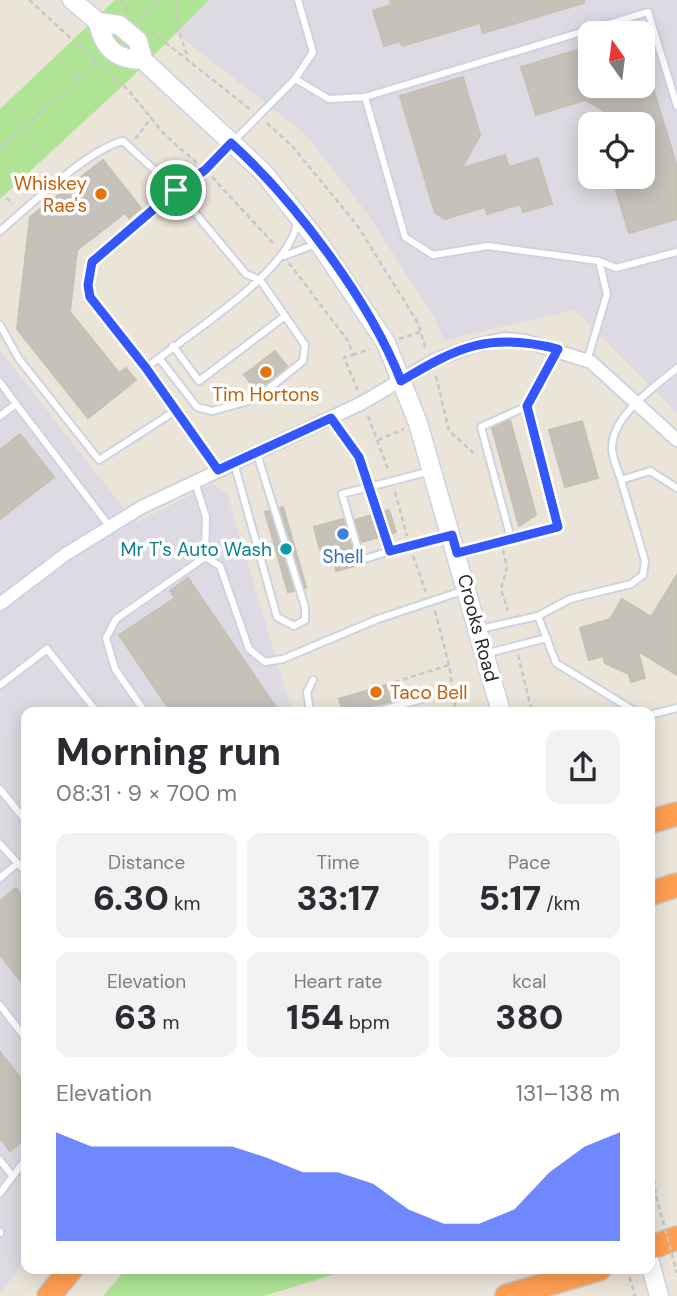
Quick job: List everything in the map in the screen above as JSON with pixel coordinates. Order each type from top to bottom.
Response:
[{"type":"highway","points":[[655,820],[677,814]]},
{"type":"highway","points":[[655,892],[677,885]]},
{"type":"highway","points":[[655,1246],[677,1238]]},
{"type":"highway","points":[[655,1255],[677,1247]]},
{"type":"highway","points":[[49,1296],[67,1274]]},
{"type":"highway","points":[[508,1296],[581,1274]]},
{"type":"main road","name":"Crooks Road","points":[[72,0],[98,22],[119,25],[138,41],[143,60],[264,173],[319,243],[386,343],[432,470],[500,707]]},
{"type":"main road","name":"Crooks Road","points":[[98,22],[103,43],[121,59],[143,60]]},
{"type":"main road","points":[[653,1274],[659,1296]]},
{"type":"street","points":[[0,604],[66,554],[195,480],[331,418],[435,360],[504,339],[558,349],[587,361],[677,440]]},
{"type":"lane","points":[[218,470],[146,368],[90,297],[89,271],[92,262],[176,190],[205,170],[295,79],[313,52],[298,0]]},
{"type":"lane","points":[[295,79],[329,99],[365,97],[648,12],[677,106]]},
{"type":"lane","points":[[365,97],[405,237],[433,255],[488,246],[599,261],[616,268],[677,252]]},
{"type":"lane","points":[[0,231],[110,144],[123,141],[176,190],[246,274],[260,280],[305,345],[303,360],[256,399],[212,411],[197,407],[159,358]]},
{"type":"lane","points":[[146,368],[260,280],[282,257],[296,232],[297,213]]},
{"type":"lane","points":[[282,257],[319,243]]},
{"type":"lane","points":[[587,361],[607,294],[599,261]]},
{"type":"lane","points":[[173,346],[199,381],[285,316]]},
{"type":"lane","points":[[0,325],[19,359],[99,460],[175,411]]},
{"type":"lane","points":[[511,539],[481,427],[527,406],[558,349]]},
{"type":"lane","points":[[478,629],[538,616],[570,599],[631,584],[643,575],[645,561],[612,449],[615,429],[637,403],[677,368]]},
{"type":"lane","points":[[0,382],[110,527]]},
{"type":"lane","points":[[0,416],[16,404]]},
{"type":"lane","points":[[457,553],[558,527],[527,406]]},
{"type":"lane","points":[[331,418],[359,457],[390,551]]},
{"type":"lane","points":[[234,463],[276,617],[294,626],[305,620],[305,607],[257,454]]},
{"type":"lane","points":[[432,470],[342,494],[361,559],[452,535]]},
{"type":"lane","points":[[621,480],[649,471],[677,488]]},
{"type":"lane","points":[[195,480],[206,517],[205,556]]},
{"type":"lane","points":[[205,556],[220,566],[249,649],[265,662],[283,659],[378,619],[467,590]]},
{"type":"lane","points":[[141,707],[115,670],[106,638],[116,620],[205,556]]},
{"type":"lane","points":[[538,616],[556,663],[628,707]]},
{"type":"lane","points":[[485,654],[547,638]]},
{"type":"lane","points":[[0,685],[47,649],[93,707]]},
{"type":"lane","points":[[309,707],[307,692],[313,680]]},
{"type":"lane","points":[[393,707],[422,699]]},
{"type":"lane","points":[[655,714],[677,708]]},
{"type":"lane","points":[[0,789],[21,815]]},
{"type":"lane","points":[[0,844],[21,866]]},
{"type":"lane","points":[[0,877],[18,863]]},
{"type":"lane","points":[[0,1005],[21,1032]]},
{"type":"lane","points":[[0,1160],[11,1174]]},
{"type":"lane","points":[[0,1193],[11,1174],[21,1164]]},
{"type":"path","points":[[137,28],[158,0]]},
{"type":"path","points":[[176,0],[178,29],[188,58]]},
{"type":"path","points":[[0,149],[102,56]]},
{"type":"path","points":[[129,146],[152,117]]},
{"type":"path","points":[[0,192],[20,214]]},
{"type":"path","points":[[395,682],[449,665]]},
{"type":"path","points":[[655,1188],[677,1273]]},
{"type":"path","points":[[628,1274],[635,1296]]},
{"type":"shaded area","points":[[208,0],[677,0],[677,413],[575,310],[444,340],[436,320],[366,212],[305,134],[176,33]]},
{"type":"shaded area","points":[[0,350],[135,523],[212,484],[227,493],[291,707],[21,707],[21,1264],[0,1292]]},
{"type":"green space","points":[[115,0],[209,0],[131,78],[0,199],[0,109]]},
{"type":"green space","points":[[122,1274],[335,1274],[264,1296],[103,1296]]},
{"type":"building","points":[[390,0],[584,0],[584,3],[483,33],[480,23],[402,46],[400,41],[384,46],[373,11],[391,5]]},
{"type":"building","points":[[578,50],[578,98],[655,98],[655,95],[677,167],[677,219],[629,233],[616,189],[655,189],[655,112],[606,112],[585,100],[536,115],[521,67]]},
{"type":"building","points":[[463,77],[480,135],[462,168],[505,155],[509,167],[538,158],[552,204],[523,212],[521,204],[487,214],[485,207],[445,219],[435,213],[400,96]]},
{"type":"building","points":[[103,160],[141,208],[129,218],[125,213],[77,250],[70,312],[119,373],[126,368],[136,380],[88,418],[17,329],[30,217]]},
{"type":"building","name":"Tim Hortons","points":[[275,351],[287,366],[257,391],[244,375]]},
{"type":"building","points":[[510,420],[536,515],[519,526],[492,428]]},
{"type":"building","points":[[582,421],[598,478],[565,487],[549,430]]},
{"type":"building","points":[[20,434],[54,477],[0,519],[0,450]]},
{"type":"building","points":[[283,507],[306,587],[305,588],[280,508]]},
{"type":"building","points":[[389,510],[396,532],[390,534],[383,512]]},
{"type":"building","points":[[269,511],[294,591],[288,592],[265,512]]},
{"type":"building","points":[[372,515],[379,537],[362,542],[355,520]]},
{"type":"building","points":[[343,519],[358,565],[336,571],[330,547],[320,550],[314,527]]},
{"type":"building","points":[[677,575],[677,675],[638,651],[645,678],[631,682],[629,674],[605,663],[603,656],[589,660],[580,628],[610,619],[622,599],[651,617]]},
{"type":"building","points":[[188,578],[276,707],[168,707],[119,635],[175,598],[170,591]]},
{"type":"building","name":"Taco Bell","points":[[386,685],[391,702],[367,707],[341,707],[339,699]]},
{"type":"building","points":[[16,888],[21,894],[21,982],[0,955],[0,901]]},
{"type":"building","points":[[0,1052],[21,1079],[21,1142],[10,1151],[0,1138]]},
{"type":"place","name":"Whiskey Rae's","points":[[101,194]]},
{"type":"place","name":"Tim Hortons","points":[[266,372]]},
{"type":"place","name":"Shell","points":[[343,534]]},
{"type":"place","name":"Mr T's Auto Wash","points":[[286,549]]},
{"type":"place","name":"Taco Bell","points":[[376,692]]},
{"type":"route","points":[[231,143],[264,173],[319,243],[386,343],[401,381],[435,360],[473,346],[504,339],[558,349],[527,406],[558,527],[457,553],[452,535],[390,551],[359,457],[331,418],[218,470],[146,368],[90,297],[88,285],[92,262],[176,190],[205,170],[231,143]]}]
